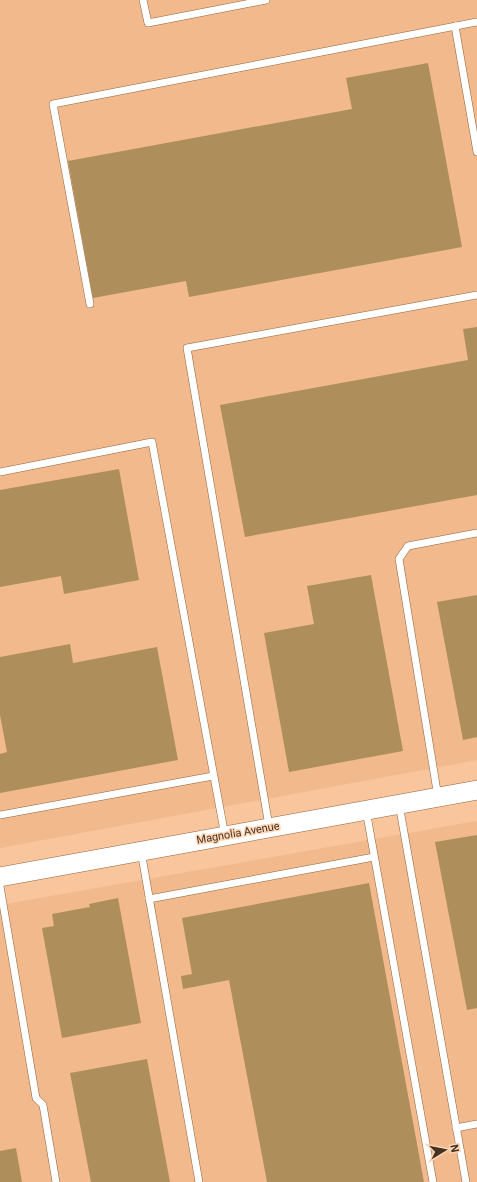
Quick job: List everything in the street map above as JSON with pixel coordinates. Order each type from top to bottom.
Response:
[{"type":"street","name":"Magnolia Avenue","points":[[0,877],[477,790]]},
{"type":"lane","points":[[143,0],[148,22],[266,0]]},
{"type":"lane","points":[[90,304],[53,104],[477,22]]},
{"type":"lane","points":[[455,26],[477,152]]},
{"type":"lane","points":[[270,828],[187,348],[477,295]]},
{"type":"lane","points":[[0,472],[152,442],[225,836]]},
{"type":"lane","points":[[438,797],[399,559],[408,546],[477,533]]},
{"type":"lane","points":[[0,815],[213,776]]},
{"type":"lane","points":[[399,804],[466,1182]]},
{"type":"lane","points":[[366,810],[433,1182]]},
{"type":"lane","points":[[141,851],[199,1182]]},
{"type":"lane","points":[[149,899],[374,857]]},
{"type":"lane","points":[[0,886],[36,1098],[43,1105],[56,1182]]},
{"type":"lane","points":[[0,936],[9,934]]},
{"type":"lane","points":[[456,1128],[477,1124]]},
{"type":"shaded area","points":[[0,0],[477,0],[477,760],[0,848]]},
{"type":"shaded area","points":[[477,821],[477,1182],[0,1182],[0,905]]},
{"type":"building","points":[[428,63],[462,247],[189,297],[186,281],[93,298],[68,161],[352,109],[346,78]]},
{"type":"building","points":[[477,327],[477,495],[245,537],[220,405],[468,360],[463,329]]},
{"type":"building","points":[[119,469],[139,580],[64,594],[61,576],[0,587],[0,490]]},
{"type":"building","points":[[371,575],[403,751],[289,772],[264,633],[314,624],[307,586]]},
{"type":"building","points":[[477,595],[477,737],[463,740],[437,602]]},
{"type":"building","points":[[70,644],[73,663],[157,647],[178,760],[0,793],[0,754],[7,752],[0,715],[0,657]]},
{"type":"building","points":[[477,835],[477,1008],[467,1010],[435,842]]},
{"type":"building","points":[[369,883],[424,1182],[267,1182],[229,980],[183,989],[181,976],[192,974],[182,918]]},
{"type":"building","points":[[118,898],[141,1023],[62,1038],[42,928],[54,926],[52,914],[90,907],[89,904]]},
{"type":"building","points":[[147,1059],[170,1182],[91,1182],[70,1073]]},
{"type":"building","points":[[16,1148],[22,1182],[0,1182],[0,1151]]}]
